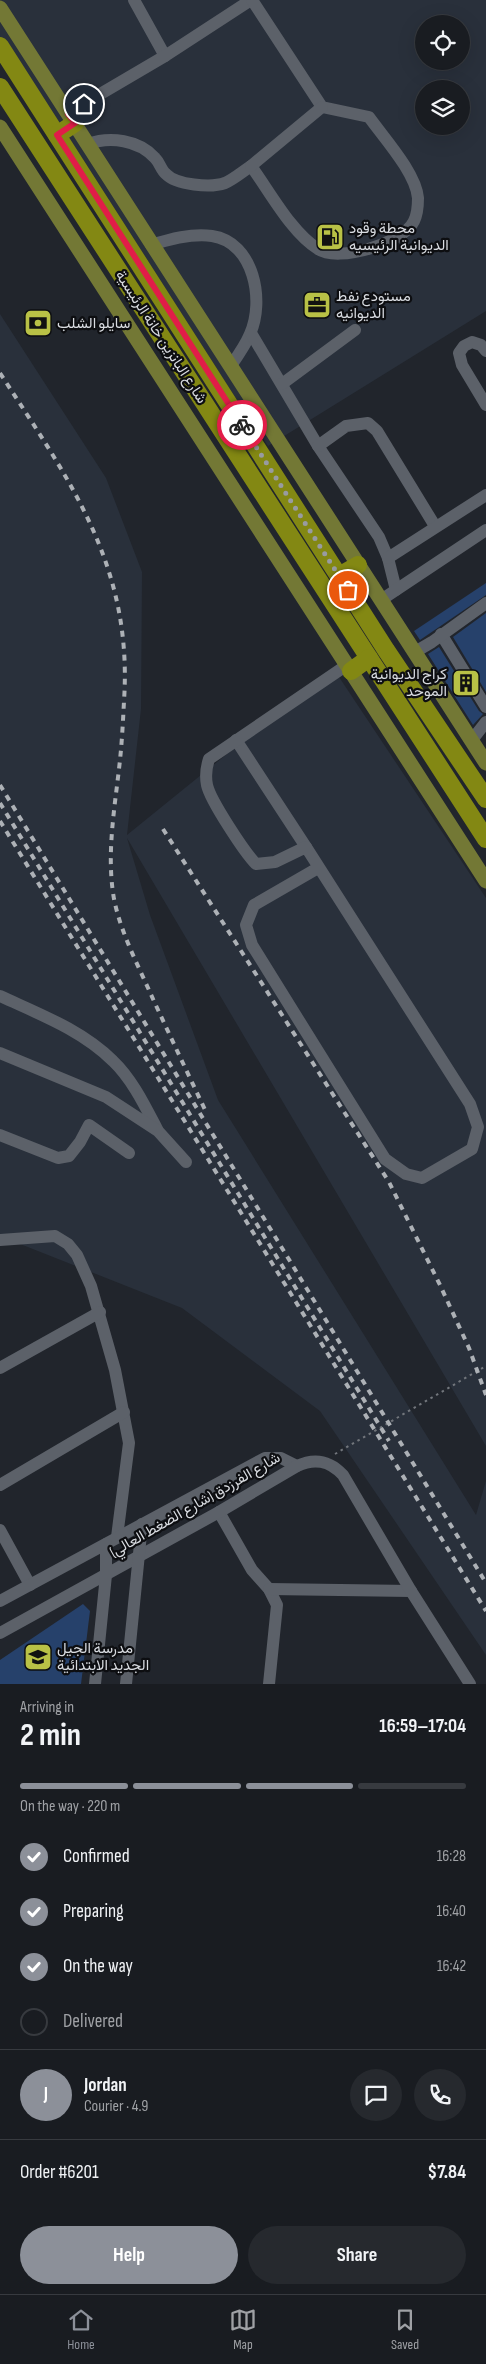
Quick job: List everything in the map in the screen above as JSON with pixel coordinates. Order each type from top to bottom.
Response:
[{"type":"highway","name":"شارع البانزين خانة الرئيسية","points":[[0,46],[338,576],[486,798]]},
{"type":"highway","name":"شارع البانزين خانة الرئيسية","points":[[0,87],[486,839]]},
{"type":"highway","points":[[57,135],[71,118]]},
{"type":"highway","points":[[338,576],[358,565]]},
{"type":"highway","points":[[349,668],[369,658]]},
{"type":"main road","points":[[0,8],[486,763]]},
{"type":"main road","points":[[0,127],[486,881]]},
{"type":"street","points":[[134,0],[165,56]]},
{"type":"street","points":[[71,118],[251,0],[322,107],[369,117],[414,181],[418,199],[414,222],[397,238],[372,248],[337,255],[320,251],[302,237],[251,166]]},
{"type":"street","points":[[88,144],[102,139],[125,142],[144,148],[156,159],[166,175],[184,183],[203,186],[224,183],[251,166],[322,107]]},
{"type":"street","points":[[151,245],[180,238],[206,236],[222,238],[238,250],[251,266],[258,297],[251,333],[230,367]]},
{"type":"street","points":[[282,384],[355,330]]},
{"type":"street","points":[[251,333],[318,446],[379,537],[388,558],[396,590]]},
{"type":"street","points":[[486,351],[480,345],[472,342],[464,346],[459,353],[462,365],[486,406]]},
{"type":"street","points":[[318,446],[346,426],[368,423],[377,431],[435,526]]},
{"type":"street","points":[[388,558],[435,526],[486,495]]},
{"type":"street","points":[[381,600],[486,530]]},
{"type":"street","points":[[415,652],[486,603]]},
{"type":"street","points":[[441,634],[486,708]]},
{"type":"street","points":[[306,847],[275,862],[256,864],[245,853],[207,787],[205,771],[210,759],[236,740],[349,668]]},
{"type":"street","points":[[472,740],[486,722]]},
{"type":"street","points":[[236,740],[470,1104],[478,1127],[472,1148],[422,1178],[406,1174],[385,1160],[252,945],[246,925],[254,905],[318,868]]},
{"type":"street","points":[[0,996],[69,1028],[114,1061],[140,1097],[158,1131],[186,1162]]},
{"type":"street","points":[[0,1053],[106,1097],[158,1131]]},
{"type":"street","points":[[0,1135],[58,1158],[69,1156],[80,1142],[89,1124],[129,1153]]},
{"type":"street","points":[[0,1240],[55,1236],[62,1239],[77,1255],[91,1286],[100,1312],[115,1370],[129,1443],[117,1537]]},
{"type":"street","points":[[0,1368],[100,1312]]},
{"type":"street","points":[[0,1484],[124,1412]]},
{"type":"street","name":"شارع الفرزدق (شارع الضغط العالي)","points":[[0,1601],[265,1458],[281,1458],[296,1466]]},
{"type":"street","points":[[296,1466],[306,1462],[322,1462],[337,1468],[343,1475],[411,1592],[470,1684]]},
{"type":"street","name":"شارع الفرزدق (شارع الضغط العالي)","points":[[0,1633],[219,1512],[296,1466]]},
{"type":"street","points":[[219,1512],[252,1570],[269,1589],[276,1605],[269,1684]]},
{"type":"street","points":[[126,1684],[142,1524]]},
{"type":"street","points":[[0,1530],[30,1585]]},
{"type":"street","points":[[95,1684],[106,1575],[106,1544]]},
{"type":"street","points":[[269,1589],[411,1592]]},
{"type":"path","points":[[322,1462],[486,1366]]},
{"type":"shaded area","points":[[0,0],[486,0],[486,311],[268,446],[0,47]]},
{"type":"shaded area","points":[[0,314],[106,478],[142,572],[141,709],[127,835],[333,668],[486,898],[486,1446],[127,838],[150,915],[218,1100],[476,1515],[486,1481],[486,1655],[320,1411],[182,1308],[0,1236]]},
{"type":"building","points":[[486,583],[486,595],[420,640],[414,631]]},
{"type":"building","points":[[486,613],[486,692],[453,637]]},
{"type":"building","points":[[439,647],[479,711],[483,714],[473,725],[428,654]]},
{"type":"building","name":"مدرسة الجيل الجديد الابتدائية","points":[[83,1604],[90,1611],[81,1684],[0,1684],[0,1660]]},
{"type":"railway","points":[[0,373],[72,489],[92,527],[107,566],[118,608],[124,653],[122,738],[111,847],[114,899],[121,925],[131,950],[207,1114]]},
{"type":"railway","points":[[0,785],[486,1583]]},
{"type":"railway","points":[[0,803],[389,1441]]},
{"type":"railway","points":[[0,821],[486,1611]]},
{"type":"railway","points":[[163,829],[389,1182],[469,1348],[486,1395]]},
{"type":"way so far","points":[[242,425],[348,590]]},
{"type":"place","name":"محطة وقود الديوانية الرئيسيه","points":[[330,237]]},
{"type":"place","name":"مستودع نفط الديوانيه","points":[[317,305]]},
{"type":"place","name":"سايلو الشلب","points":[[38,323]]},
{"type":"place","name":"كراج الديوانية الموحد","points":[[466,683]]},
{"type":"place","name":"مدرسة الجيل الجديد الابتدائية","points":[[38,1657]]},
{"type":"route","points":[[84,104],[68,114],[75,123],[57,135],[242,425]]}]
